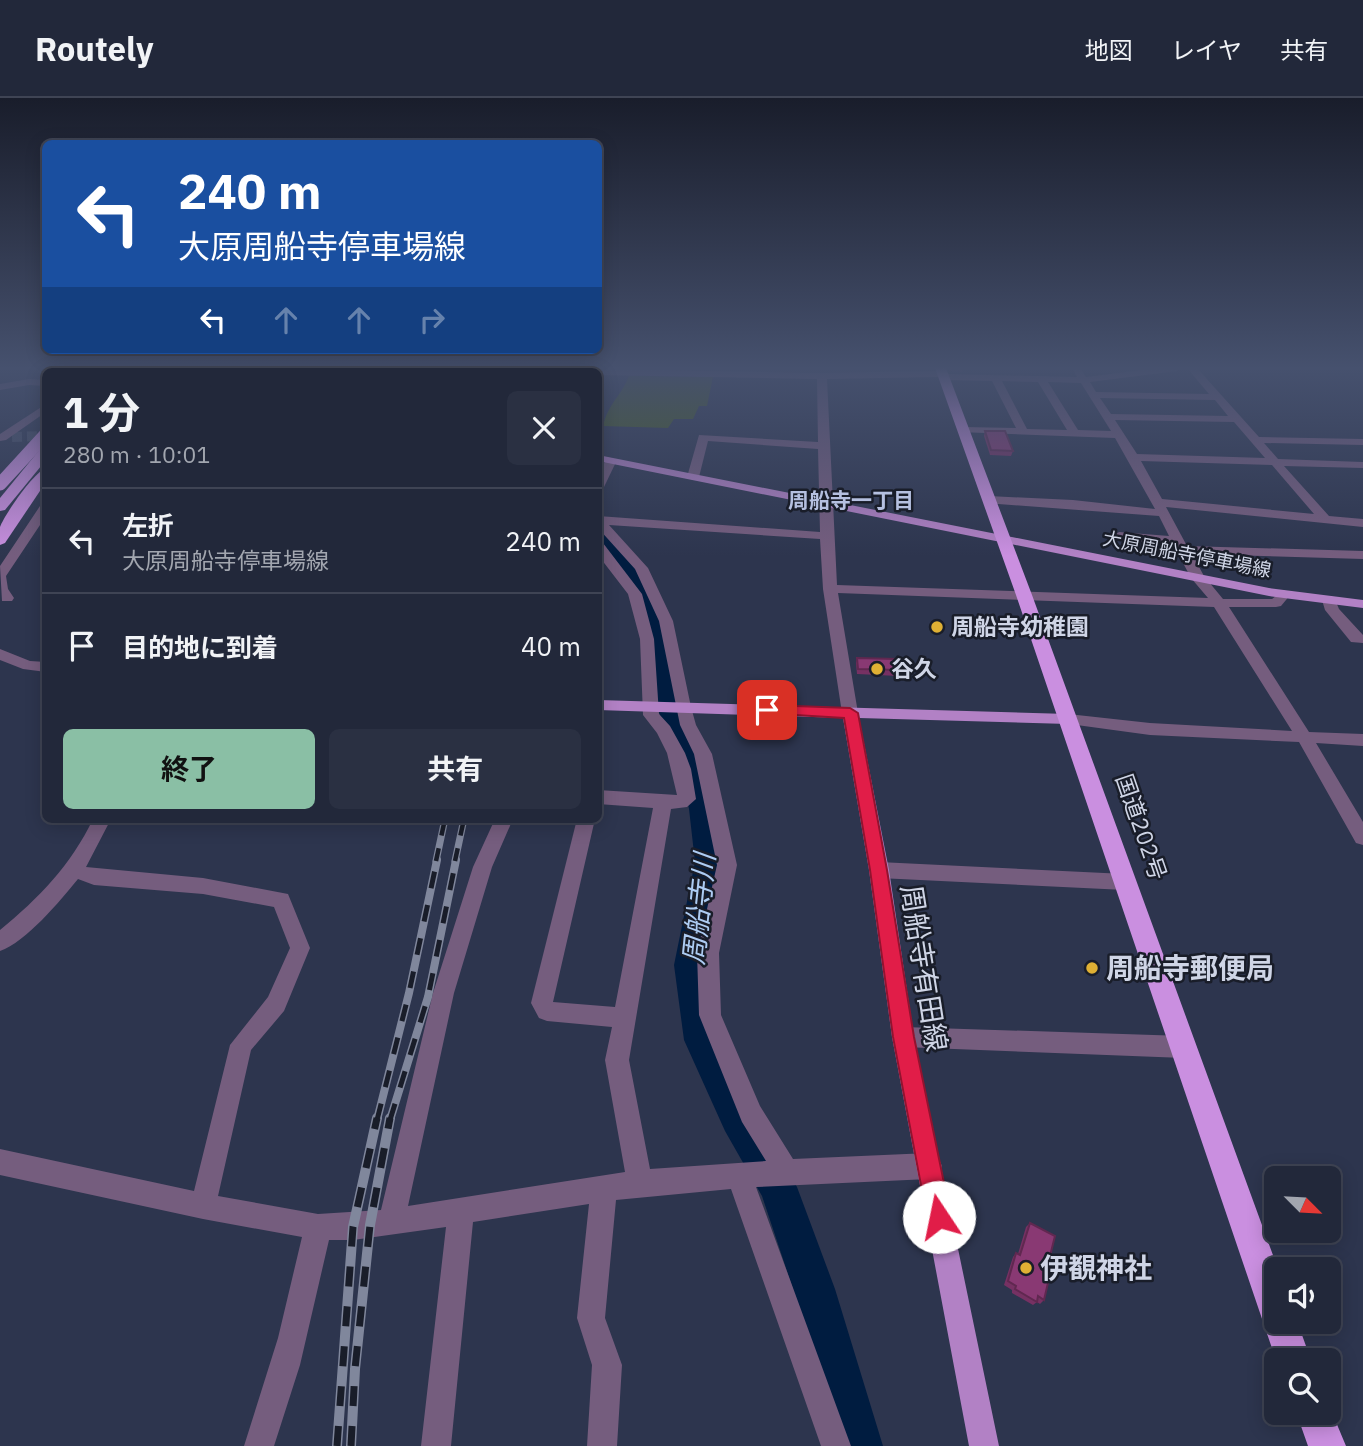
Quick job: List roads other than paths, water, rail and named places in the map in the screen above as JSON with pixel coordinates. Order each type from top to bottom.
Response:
[{"type":"highway","name":"国道202号","points":[[963,431],[1024,595],[1264,1276]]},
{"type":"highway","points":[[0,474],[42,436]]},
{"type":"highway","points":[[0,484],[42,437]]},
{"type":"highway","points":[[0,507],[42,456]]},
{"type":"highway","points":[[0,540],[42,477]]},
{"type":"highway","points":[[1319,1425],[1327,1446]]},
{"type":"main road","name":"大原周船寺停車場線","points":[[605,459],[1198,578],[1284,594],[1363,604]]},
{"type":"main road","points":[[602,705],[1068,719]]},
{"type":"main road","name":"周船寺有田線","points":[[850,713],[878,870],[903,1037],[985,1446]]},
{"type":"street","points":[[821,431],[831,589],[850,713]]},
{"type":"street","points":[[990,431],[1120,435]]},
{"type":"street","points":[[1117,431],[1178,545],[1198,578],[1219,603],[1304,737],[1363,838]]},
{"type":"street","points":[[1248,431],[1326,520]]},
{"type":"street","points":[[693,477],[703,437],[822,446]]},
{"type":"street","points":[[1256,440],[1363,442]]},
{"type":"street","points":[[1133,457],[1363,465]]},
{"type":"street","points":[[989,500],[1158,508],[1363,523]]},
{"type":"street","points":[[7,598],[1,589],[0,577],[42,512]]},
{"type":"street","points":[[602,520],[826,536]]},
{"type":"street","points":[[602,524],[641,568],[666,621],[680,707],[703,754],[727,865],[708,953],[710,1015],[751,1114],[788,1172]]},
{"type":"street","points":[[1119,536],[1178,545],[1363,551]]},
{"type":"street","points":[[602,551],[635,594],[647,639],[653,720],[664,730],[679,761],[687,799],[681,802],[663,802],[602,797]]},
{"type":"street","points":[[831,589],[1219,603],[1276,603],[1284,594]]},
{"type":"street","points":[[1329,600],[1332,610],[1356,639],[1363,639]]},
{"type":"street","points":[[0,654],[28,666],[42,667]]},
{"type":"street","points":[[1068,719],[1150,729],[1363,740]]},
{"type":"street","points":[[640,1183],[617,1060],[663,802]]},
{"type":"street","points":[[0,942],[38,911],[75,871],[100,823]]},
{"type":"street","points":[[391,1222],[430,1042],[491,840],[502,823]]},
{"type":"street","points":[[585,823],[542,1003],[547,1011],[556,1013],[624,1017]]},
{"type":"street","points":[[878,870],[1125,882]]},
{"type":"street","points":[[75,871],[93,877],[203,887],[281,900],[300,948],[275,1004],[241,1045],[203,1206]]},
{"type":"street","points":[[903,1037],[1184,1047]]},
{"type":"street","points":[[0,1162],[203,1206],[318,1227],[353,1227],[391,1222],[640,1183],[788,1172],[929,1166]]},
{"type":"street","points":[[746,1176],[836,1446]]},
{"type":"street","points":[[602,1446],[607,1365],[591,1318],[604,1189]]},
{"type":"street","points":[[436,1446],[461,1212]]},
{"type":"street","points":[[259,1446],[274,1405],[302,1303],[318,1227]]},
{"type":"waterway","name":"周船寺川","points":[[602,536],[616,549],[645,598],[657,635],[664,697],[681,733],[695,773],[703,809],[709,862],[690,965],[701,1040],[738,1118],[778,1187],[814,1289],[860,1446]]},
{"type":"tunnel","points":[[12,437],[42,436]]},
{"type":"railway","points":[[436,861],[444,823]]},
{"type":"railway","points":[[455,861],[463,823]]},
{"type":"railway","points":[[377,1120],[409,993],[437,860]]},
{"type":"railway","points":[[390,1120],[428,997],[456,860]]},
{"type":"railway","points":[[337,1446],[353,1227],[377,1118]]},
{"type":"railway","points":[[351,1446],[355,1369],[370,1225],[390,1118]]},
{"type":"place","name":"周船寺幼稚園","points":[[937,627]]},
{"type":"place","name":"谷久","points":[[877,669]]},
{"type":"place","name":"周船寺郵便局","points":[[1092,968]]},
{"type":"place","name":"伊覩神社","points":[[1026,1268]]},
{"type":"district","name":"周船寺一丁目","points":[[851,501]]}]
